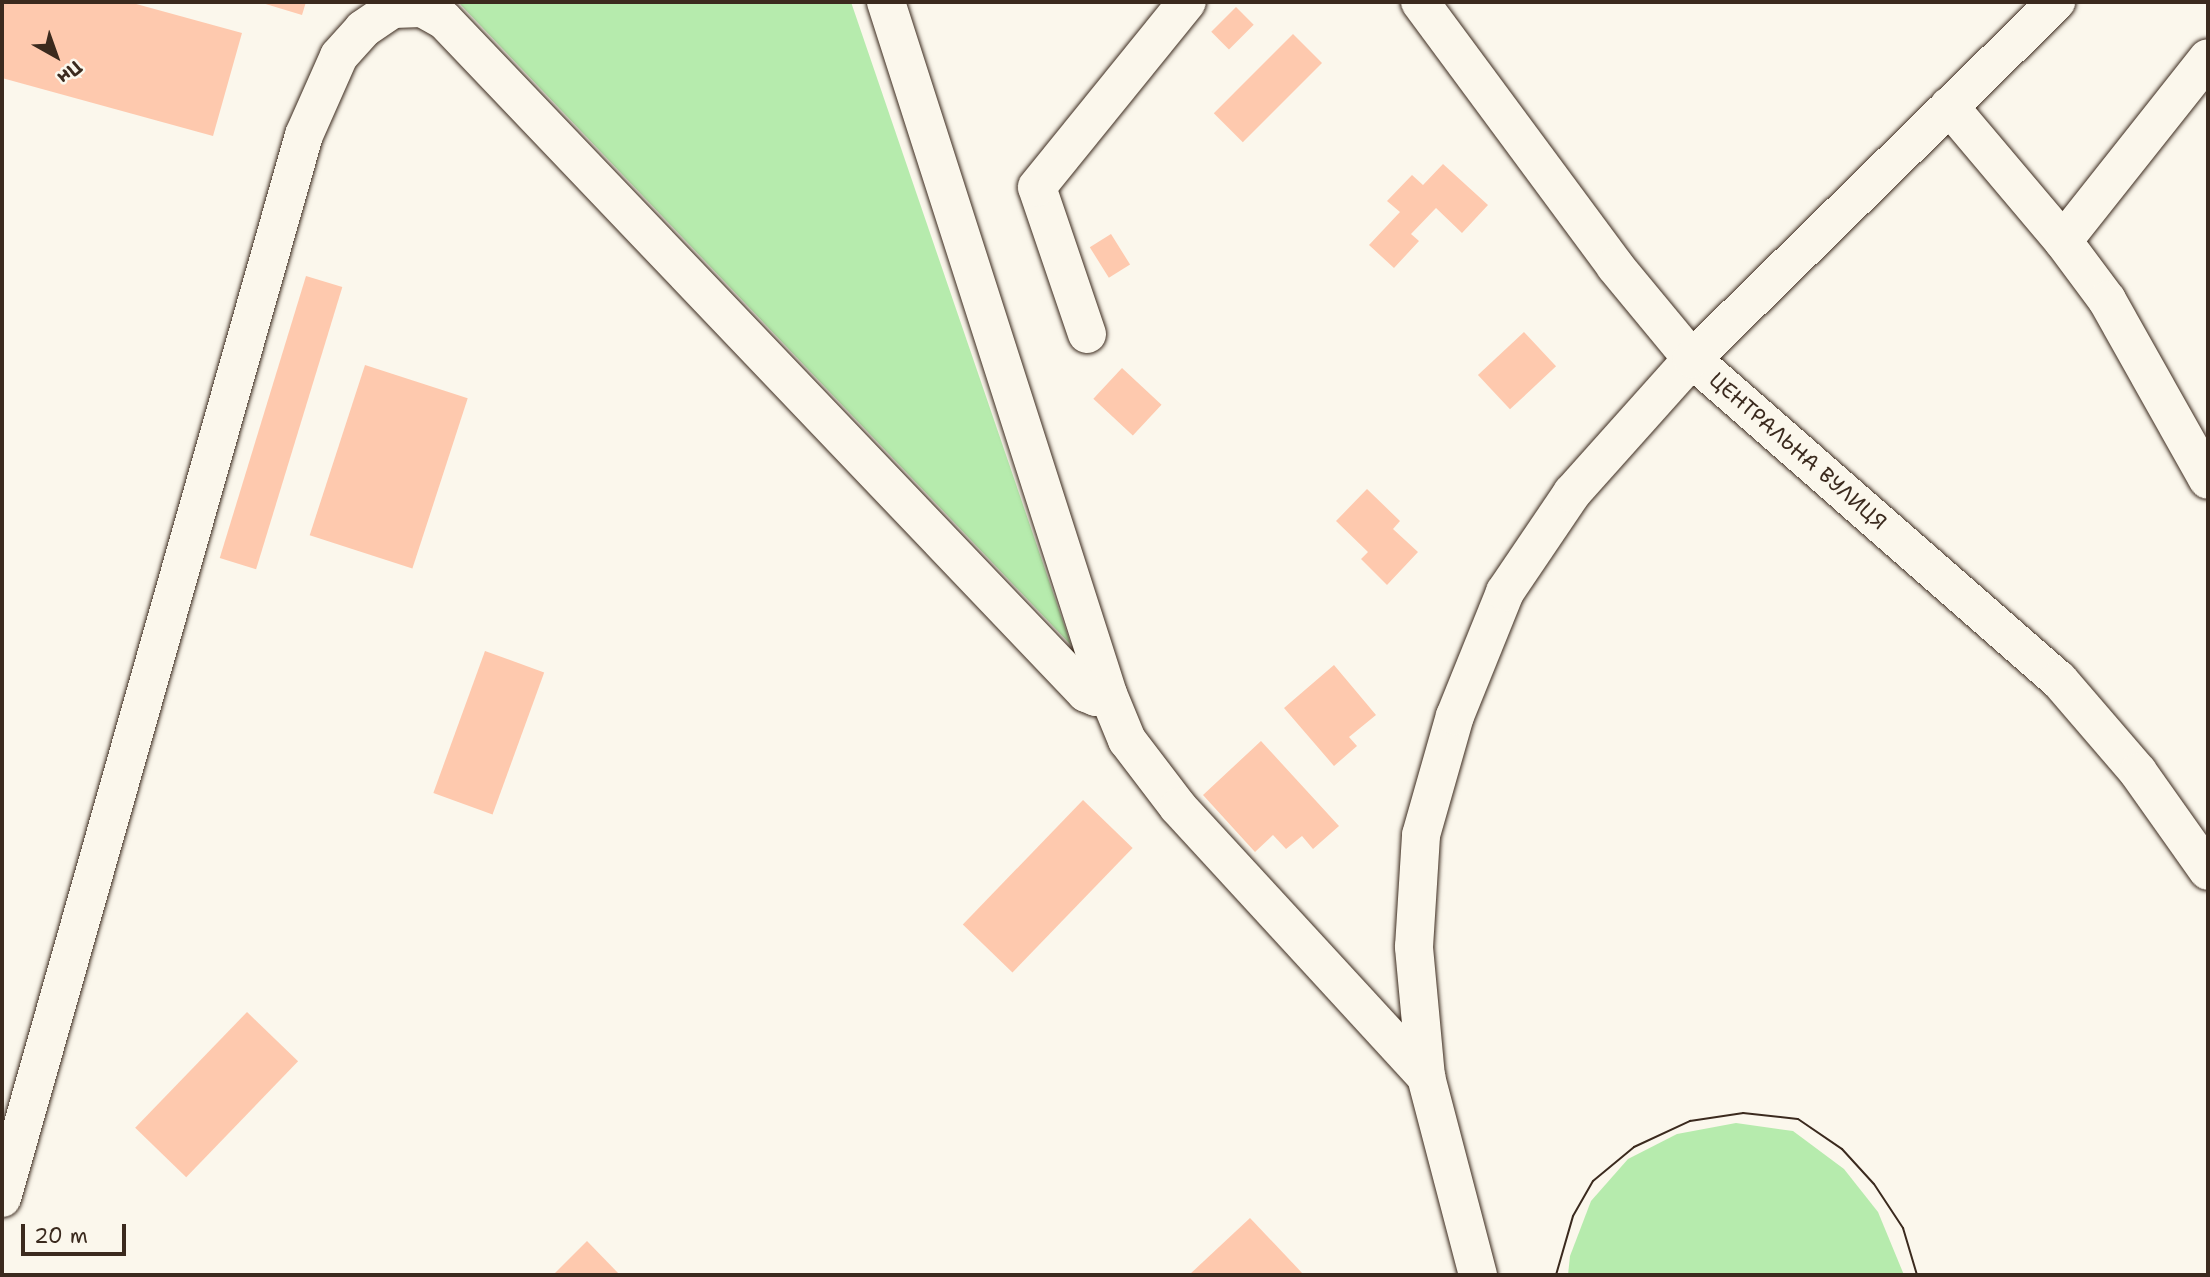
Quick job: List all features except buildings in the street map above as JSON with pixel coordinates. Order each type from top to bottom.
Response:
[{"type":"street","points":[[886,2],[1108,694],[1127,740],[1178,807],[1426,1077]]},
{"type":"street","points":[[1087,334],[1037,187],[1187,2]]},
{"type":"street","name":"ЦЕНТРАЛЬНА ВУЛИЦЯ","points":[[1420,2],[1615,266],[1692,359],[2059,680],[2138,772],[2208,871]]},
{"type":"street","points":[[1478,1275],[1426,1077],[1414,947],[1421,835],[1455,716],[1505,592],[1572,493],[1692,359],[2056,2]]},
{"type":"street","points":[[2,1198],[304,135],[339,56],[363,29],[393,9],[422,9],[444,20],[1086,693],[1096,697],[1108,694]]},
{"type":"street","points":[[2063,241],[2208,58]]},
{"type":"street","points":[[1949,106],[2063,241],[2107,300],[2208,480]]},
{"type":"green space","points":[[458,2],[851,2],[1071,645]]},
{"type":"green space","points":[[1736,1123],[1793,1131],[1844,1169],[1878,1212],[1904,1275],[1568,1275],[1570,1256],[1591,1201],[1628,1159],[1677,1134]]},
{"type":"tram line","points":[[1556,1275],[1573,1216],[1593,1181],[1634,1147],[1690,1121],[1743,1113],[1798,1119],[1842,1149],[1874,1184],[1903,1228],[1917,1275]]}]
